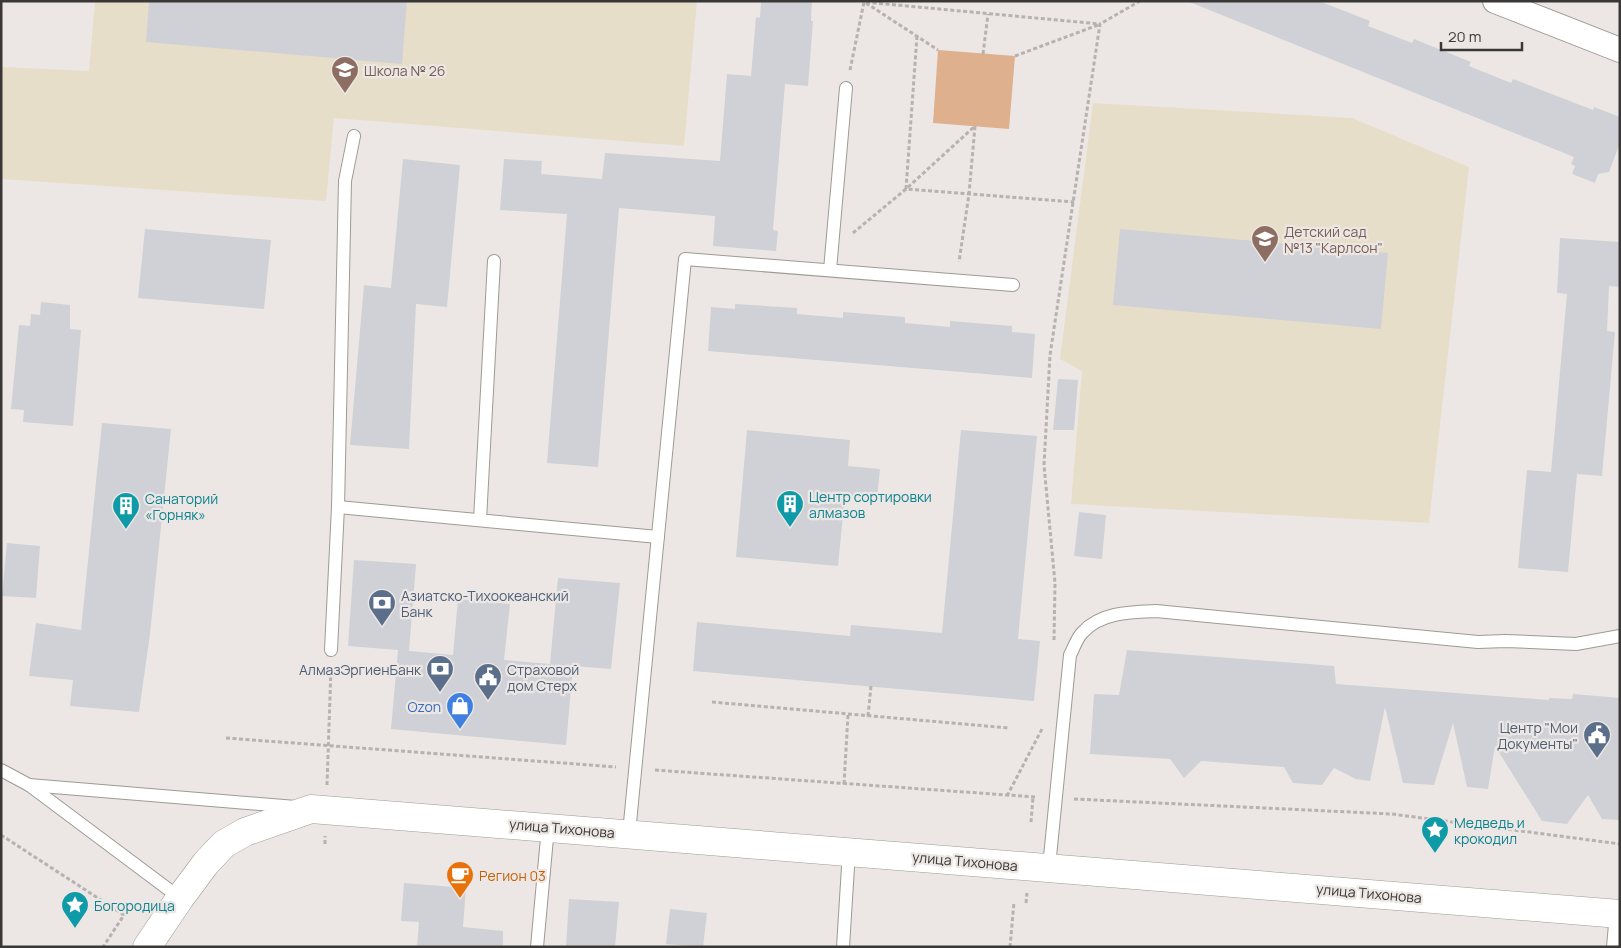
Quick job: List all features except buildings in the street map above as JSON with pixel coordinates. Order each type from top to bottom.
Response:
[{"type":"main road","name":"улица Тихонова","points":[[319,809],[1618,914]]},
{"type":"main road","points":[[147,947],[206,863],[224,844],[261,825],[319,809]]},
{"type":"street","points":[[1495,1],[1620,50]]},
{"type":"lane","points":[[830,270],[846,88]]},
{"type":"lane","points":[[331,650],[338,507],[344,181],[354,136]]},
{"type":"lane","points":[[629,833],[685,259],[1013,285]]},
{"type":"lane","points":[[480,520],[494,261]]},
{"type":"lane","points":[[338,507],[658,537]]},
{"type":"lane","points":[[1049,867],[1070,656],[1082,632],[1101,619],[1125,612],[1156,611],[1478,642],[1506,640],[1576,644],[1620,636]]},
{"type":"lane","points":[[1,770],[29,785],[180,898]]},
{"type":"lane","points":[[29,785],[319,809]]},
{"type":"lane","points":[[538,947],[548,827]]},
{"type":"lane","points":[[843,947],[849,851]]},
{"type":"lane","points":[[1613,947],[1618,914]]},
{"type":"path","points":[[1014,56],[1100,24],[1140,1]]},
{"type":"path","points":[[863,2],[1100,24]]},
{"type":"path","points":[[863,2],[938,50]]},
{"type":"path","points":[[846,88],[863,2]]},
{"type":"path","points":[[983,54],[988,14]]},
{"type":"path","points":[[1054,642],[1055,583],[1044,465],[1050,355],[1100,24]]},
{"type":"path","points":[[906,190],[917,36]]},
{"type":"path","points":[[832,252],[906,190],[975,126],[969,194],[957,280]]},
{"type":"path","points":[[906,190],[1074,202]]},
{"type":"path","points":[[324,844],[319,809],[329,746],[331,650]]},
{"type":"path","points":[[868,716],[871,686]]},
{"type":"path","points":[[712,702],[1009,728]]},
{"type":"path","points":[[844,784],[848,714]]},
{"type":"path","points":[[1006,796],[1042,727]]},
{"type":"path","points":[[226,738],[1006,796],[1392,814],[1620,844]]},
{"type":"path","points":[[1,835],[124,915],[103,947]]},
{"type":"path","points":[[1010,947],[1014,902]]},
{"type":"shaded area","name":"Школа № 26","points":[[95,1],[697,1],[684,146],[334,118],[326,201],[1,179],[1,67],[89,71]]},
{"type":"shaded area","points":[[938,50],[1015,56],[1009,129],[933,123]]},
{"type":"shaded area","name":"Детский сад №13 \"Карлсон\"","points":[[1093,103],[1352,118],[1469,167],[1429,523],[1071,504],[1082,371],[1060,359]]},
{"type":"place","name":"Школа № 26","points":[[345,94]]},
{"type":"place","name":"Детский сад №13 \"Карлсон\"","points":[[1265,263]]},
{"type":"place","name":"Центр сортировки алмазов","points":[[790,528]]},
{"type":"place","name":"Санаторий «Горняк»","points":[[126,530]]},
{"type":"place","name":"Азиатско-Тихоокеанский Банк","points":[[382,627]]},
{"type":"place","name":"АлмазЭргиенБанк","points":[[440,693]]},
{"type":"place","name":"Страховой дом Стерх","points":[[488,701]]},
{"type":"place","name":"Ozon","points":[[460,730]]},
{"type":"place","name":"Центр \"Мои Документы\"","points":[[1597,759]]},
{"type":"place","name":"Медведь и крокодил","points":[[1435,854]]},
{"type":"place","name":"Регион 03","points":[[460,899]]},
{"type":"place","name":"Богородица","points":[[75,929]]}]
